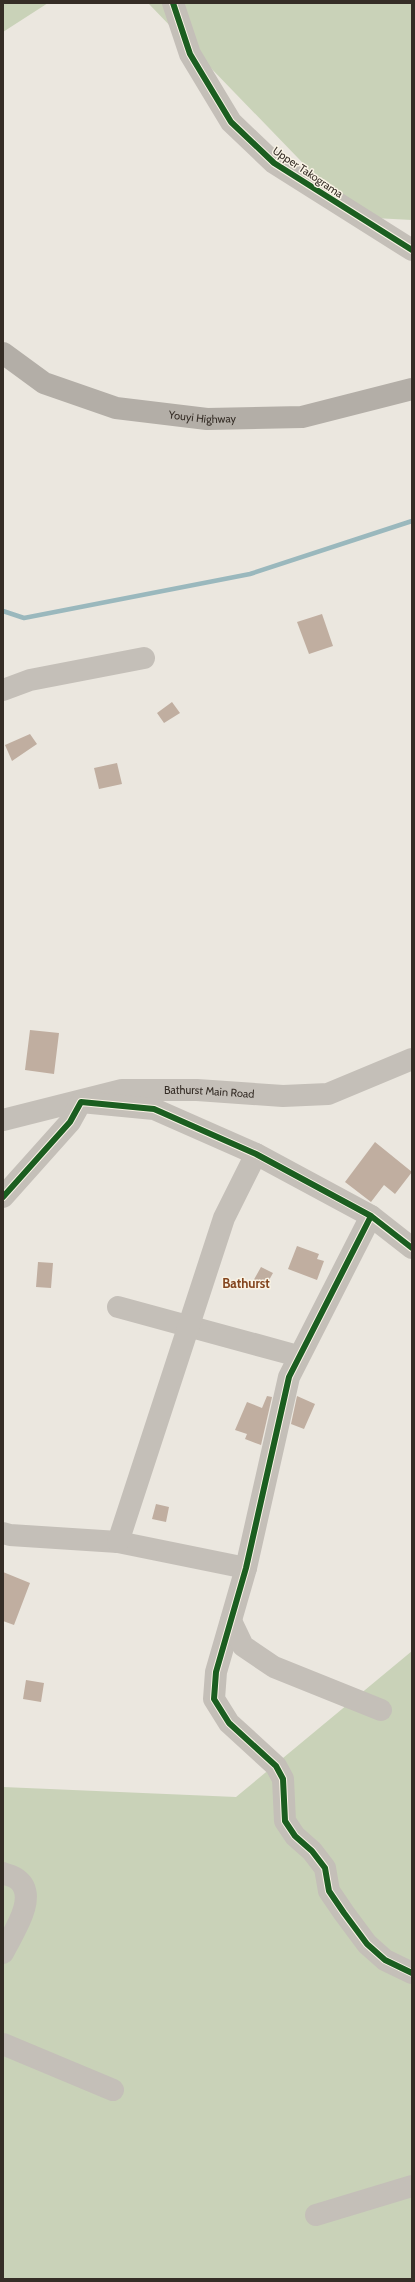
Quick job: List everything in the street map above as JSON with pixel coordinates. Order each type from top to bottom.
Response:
[{"type":"main road","name":"Youyi Highway","points":[[3,353],[44,383],[116,408],[207,419],[302,417],[412,389]]},
{"type":"street","name":"Upper Takograma","points":[[173,3],[190,54],[231,122],[274,163],[412,250]]},
{"type":"street","points":[[3,690],[30,680],[144,658]]},
{"type":"street","name":"Bathurst Main Road","points":[[3,1120],[81,1102],[122,1090],[197,1090],[283,1096],[328,1094],[412,1059]]},
{"type":"street","points":[[3,1197],[70,1122],[81,1102],[154,1109],[256,1154],[371,1216],[412,1248]]},
{"type":"street","points":[[118,1542],[224,1218],[256,1154]]},
{"type":"street","points":[[371,1216],[298,1356],[289,1377],[246,1568],[216,1672],[214,1699],[229,1723],[276,1766],[284,1779],[285,1821],[295,1836],[312,1851],[325,1868],[329,1891],[353,1926],[367,1944],[385,1960],[412,1973]]},
{"type":"street","points":[[118,1307],[298,1356]]},
{"type":"street","points":[[3,1533],[10,1535],[118,1542],[246,1568]]},
{"type":"street","points":[[231,1621],[242,1646],[274,1667],[381,1710]]},
{"type":"street","points":[[3,1872],[18,1879],[26,1890],[27,1904],[3,1953]]},
{"type":"street","points":[[3,2044],[113,2090]]},
{"type":"street","points":[[316,2215],[412,2186]]},
{"type":"green space","points":[[3,3],[48,3],[3,32]]},
{"type":"green space","points":[[148,3],[412,3],[412,220],[355,217]]},
{"type":"green space","points":[[412,1651],[412,2279],[3,2279],[3,1787],[236,1797]]},
{"type":"building","points":[[322,614],[333,646],[309,654],[297,622]]},
{"type":"building","points":[[172,702],[180,713],[164,723],[157,713]]},
{"type":"building","points":[[30,734],[37,744],[12,761],[5,745]]},
{"type":"building","points":[[117,763],[122,784],[99,789],[94,768]]},
{"type":"building","points":[[30,1030],[59,1033],[54,1074],[25,1070]]},
{"type":"building","points":[[375,1142],[412,1172],[395,1194],[384,1185],[371,1202],[345,1182]]},
{"type":"building","points":[[297,1246],[319,1254],[317,1259],[324,1261],[317,1280],[288,1269]]},
{"type":"building","points":[[38,1262],[53,1263],[51,1288],[36,1287]]},
{"type":"building","points":[[261,1267],[273,1273],[264,1289],[252,1283]]},
{"type":"building","points":[[267,1396],[272,1397],[261,1445],[245,1439],[247,1434],[235,1430],[247,1402],[262,1408]]},
{"type":"building","points":[[297,1396],[315,1404],[304,1429],[291,1424]]},
{"type":"building","points":[[156,1504],[169,1507],[166,1522],[152,1519]]},
{"type":"building","points":[[3,1572],[30,1583],[14,1625],[3,1621]]},
{"type":"building","points":[[26,1680],[44,1683],[41,1702],[23,1699]]},
{"type":"waterway","points":[[3,611],[24,618],[250,574],[412,521]]},
{"type":"cycle path","points":[[173,3],[190,54],[231,122],[274,163],[412,250]]},
{"type":"cycle path","points":[[3,1197],[70,1122],[81,1102],[154,1109],[256,1154],[371,1216],[412,1248]]},
{"type":"cycle path","points":[[371,1216],[289,1377],[246,1568],[216,1672],[214,1699],[229,1723],[276,1766],[283,1779],[285,1821],[295,1836],[312,1851],[325,1868],[329,1891],[344,1913],[367,1944],[385,1960],[412,1973]]},
{"type":"district","name":"Bathurst","points":[[246,1283]]}]
